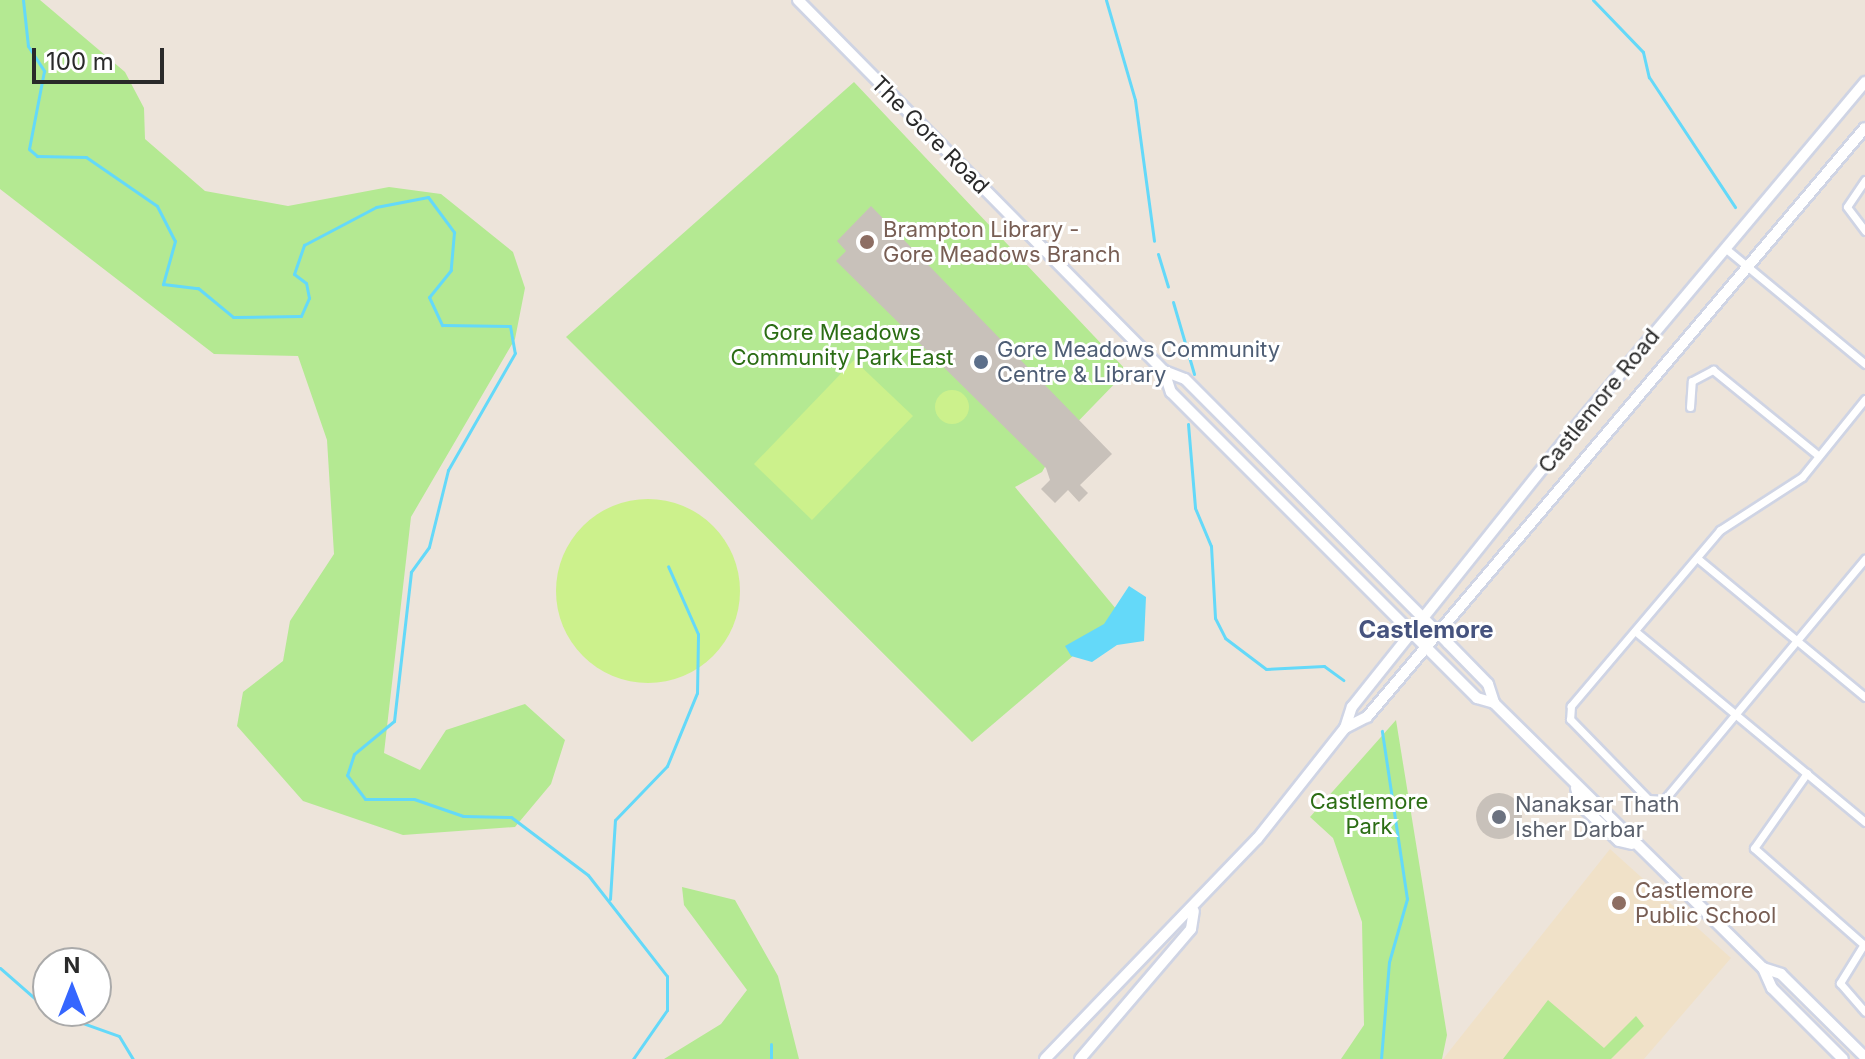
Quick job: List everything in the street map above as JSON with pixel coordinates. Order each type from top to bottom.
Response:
[{"type":"main road","name":"The Gore Road","points":[[798,0],[1164,371],[1185,379],[1436,631],[1488,684],[1494,703],[1576,788],[1627,830],[1632,844],[1763,968],[1772,988],[1843,1059]]},
{"type":"main road","name":"Castlemore Road","points":[[1045,1059],[1175,919],[1194,911],[1345,728],[1352,707],[1423,618],[1725,248],[1865,82]]},
{"type":"main road","name":"Castlemore Road","points":[[1345,728],[1367,717],[1436,631],[1865,128]]},
{"type":"main road","name":"The Gore Road","points":[[1164,371],[1171,392],[1477,698],[1494,703]]},
{"type":"main road","points":[[1217,437],[1230,424]]},
{"type":"main road","name":"Castlemore Road","points":[[1080,1059],[1191,929],[1194,911]]},
{"type":"main road","name":"The Gore Road","points":[[1763,968],[1781,974],[1865,1057]]},
{"type":"street","points":[[1865,180],[1847,207],[1865,231]]},
{"type":"street","points":[[1725,248],[1865,364]]},
{"type":"street","points":[[1690,407],[1692,381],[1713,370],[1819,456]]},
{"type":"street","points":[[1864,564],[1671,795],[1648,799],[1569,715],[1720,530],[1795,483],[1865,399]]},
{"type":"street","points":[[1697,558],[1865,697]]},
{"type":"street","points":[[1635,631],[1865,822]]},
{"type":"street","points":[[1807,773],[1754,848],[1864,944],[1840,983],[1865,1012]]},
{"type":"shaded area","name":"Castlemore Public School","points":[[1610,849],[1731,958],[1644,1059],[1443,1059]]},
{"type":"green space","points":[[0,0],[40,0],[125,72],[144,108],[145,139],[205,191],[288,206],[389,187],[441,194],[513,252],[525,288],[515,339],[411,517],[384,753],[420,770],[446,730],[525,704],[565,740],[551,784],[515,827],[403,835],[303,801],[237,726],[243,692],[283,661],[290,621],[334,554],[327,440],[298,356],[214,354],[0,189]]},
{"type":"green space","name":"Gore Meadows Community Park East","points":[[854,82],[1127,371],[1061,439],[1042,472],[1015,487],[1121,615],[972,742],[566,337]]},
{"type":"green space","points":[[854,360],[913,416],[812,520],[754,464]]},
{"type":"green space","points":[[952,390],[964,395],[969,407],[964,419],[952,424],[940,419],[935,407],[940,395]]},
{"type":"green space","points":[[648,499],[683,506],[713,526],[733,556],[740,591],[733,626],[713,656],[683,676],[648,683],[613,676],[583,656],[563,626],[556,591],[563,556],[583,526],[613,506]]},
{"type":"green space","name":"Castlemore Park","points":[[1396,720],[1447,1035],[1442,1059],[1341,1059],[1364,1025],[1362,922],[1333,838],[1310,817]]},
{"type":"green space","points":[[682,887],[735,900],[778,976],[799,1059],[664,1059],[721,1024],[747,990],[684,905]]},
{"type":"green space","points":[[1548,1000],[1604,1048],[1636,1016],[1644,1026],[1611,1059],[1503,1059]]},
{"type":"water","points":[[1129,586],[1146,597],[1144,641],[1117,645],[1092,662],[1071,656],[1065,646],[1104,624]]},
{"type":"building","name":"Gore Meadows Community Centre & Library","points":[[871,206],[1112,454],[1080,485],[1088,493],[1079,502],[1068,490],[1055,503],[1041,489],[1050,480],[1046,468],[836,261],[846,251],[837,241]]},
{"type":"building","name":"Nanaksar Thath Isher Darbar","points":[[1499,793],[1515,800],[1522,816],[1515,832],[1499,839],[1483,832],[1476,816],[1483,800]]},
{"type":"waterway","points":[[23,0],[28,46],[44,71],[29,149],[37,156],[86,157],[157,206],[175,241],[163,284],[198,288],[233,317],[301,316],[309,298],[306,283],[294,274],[304,245],[376,207],[428,197],[454,232],[451,270],[429,297],[442,325],[510,326],[515,353],[448,470],[429,547],[411,572],[394,721],[354,754],[347,775],[365,799],[414,799],[463,816],[511,817],[588,875],[667,976],[667,1010],[633,1059]]},
{"type":"waterway","points":[[1106,0],[1135,100],[1154,241]]},
{"type":"waterway","points":[[1593,0],[1643,52],[1649,77],[1735,207]]},
{"type":"waterway","points":[[1158,254],[1168,286]]},
{"type":"waterway","points":[[1173,302],[1194,374]]},
{"type":"waterway","points":[[1188,424],[1195,508],[1211,546],[1215,618],[1225,638],[1266,669],[1324,666],[1343,680]]},
{"type":"waterway","points":[[610,899],[615,820],[667,766],[697,693],[698,634],[668,566]]},
{"type":"waterway","points":[[1381,1059],[1389,962],[1407,899],[1382,731]]},
{"type":"waterway","points":[[0,968],[32,996]]},
{"type":"waterway","points":[[94,1027],[119,1036],[133,1059]]},
{"type":"waterway","points":[[771,1044],[771,1059]]},
{"type":"place","name":"Brampton Library - Gore Meadows Branch","points":[[867,242]]},
{"type":"place","name":"Gore Meadows Community Centre & Library","points":[[981,362]]},
{"type":"place","name":"Nanaksar Thath Isher Darbar","points":[[1499,817]]},
{"type":"place","name":"Castlemore Public School","points":[[1619,903]]},
{"type":"district","name":"Castlemore","points":[[1426,630]]}]
